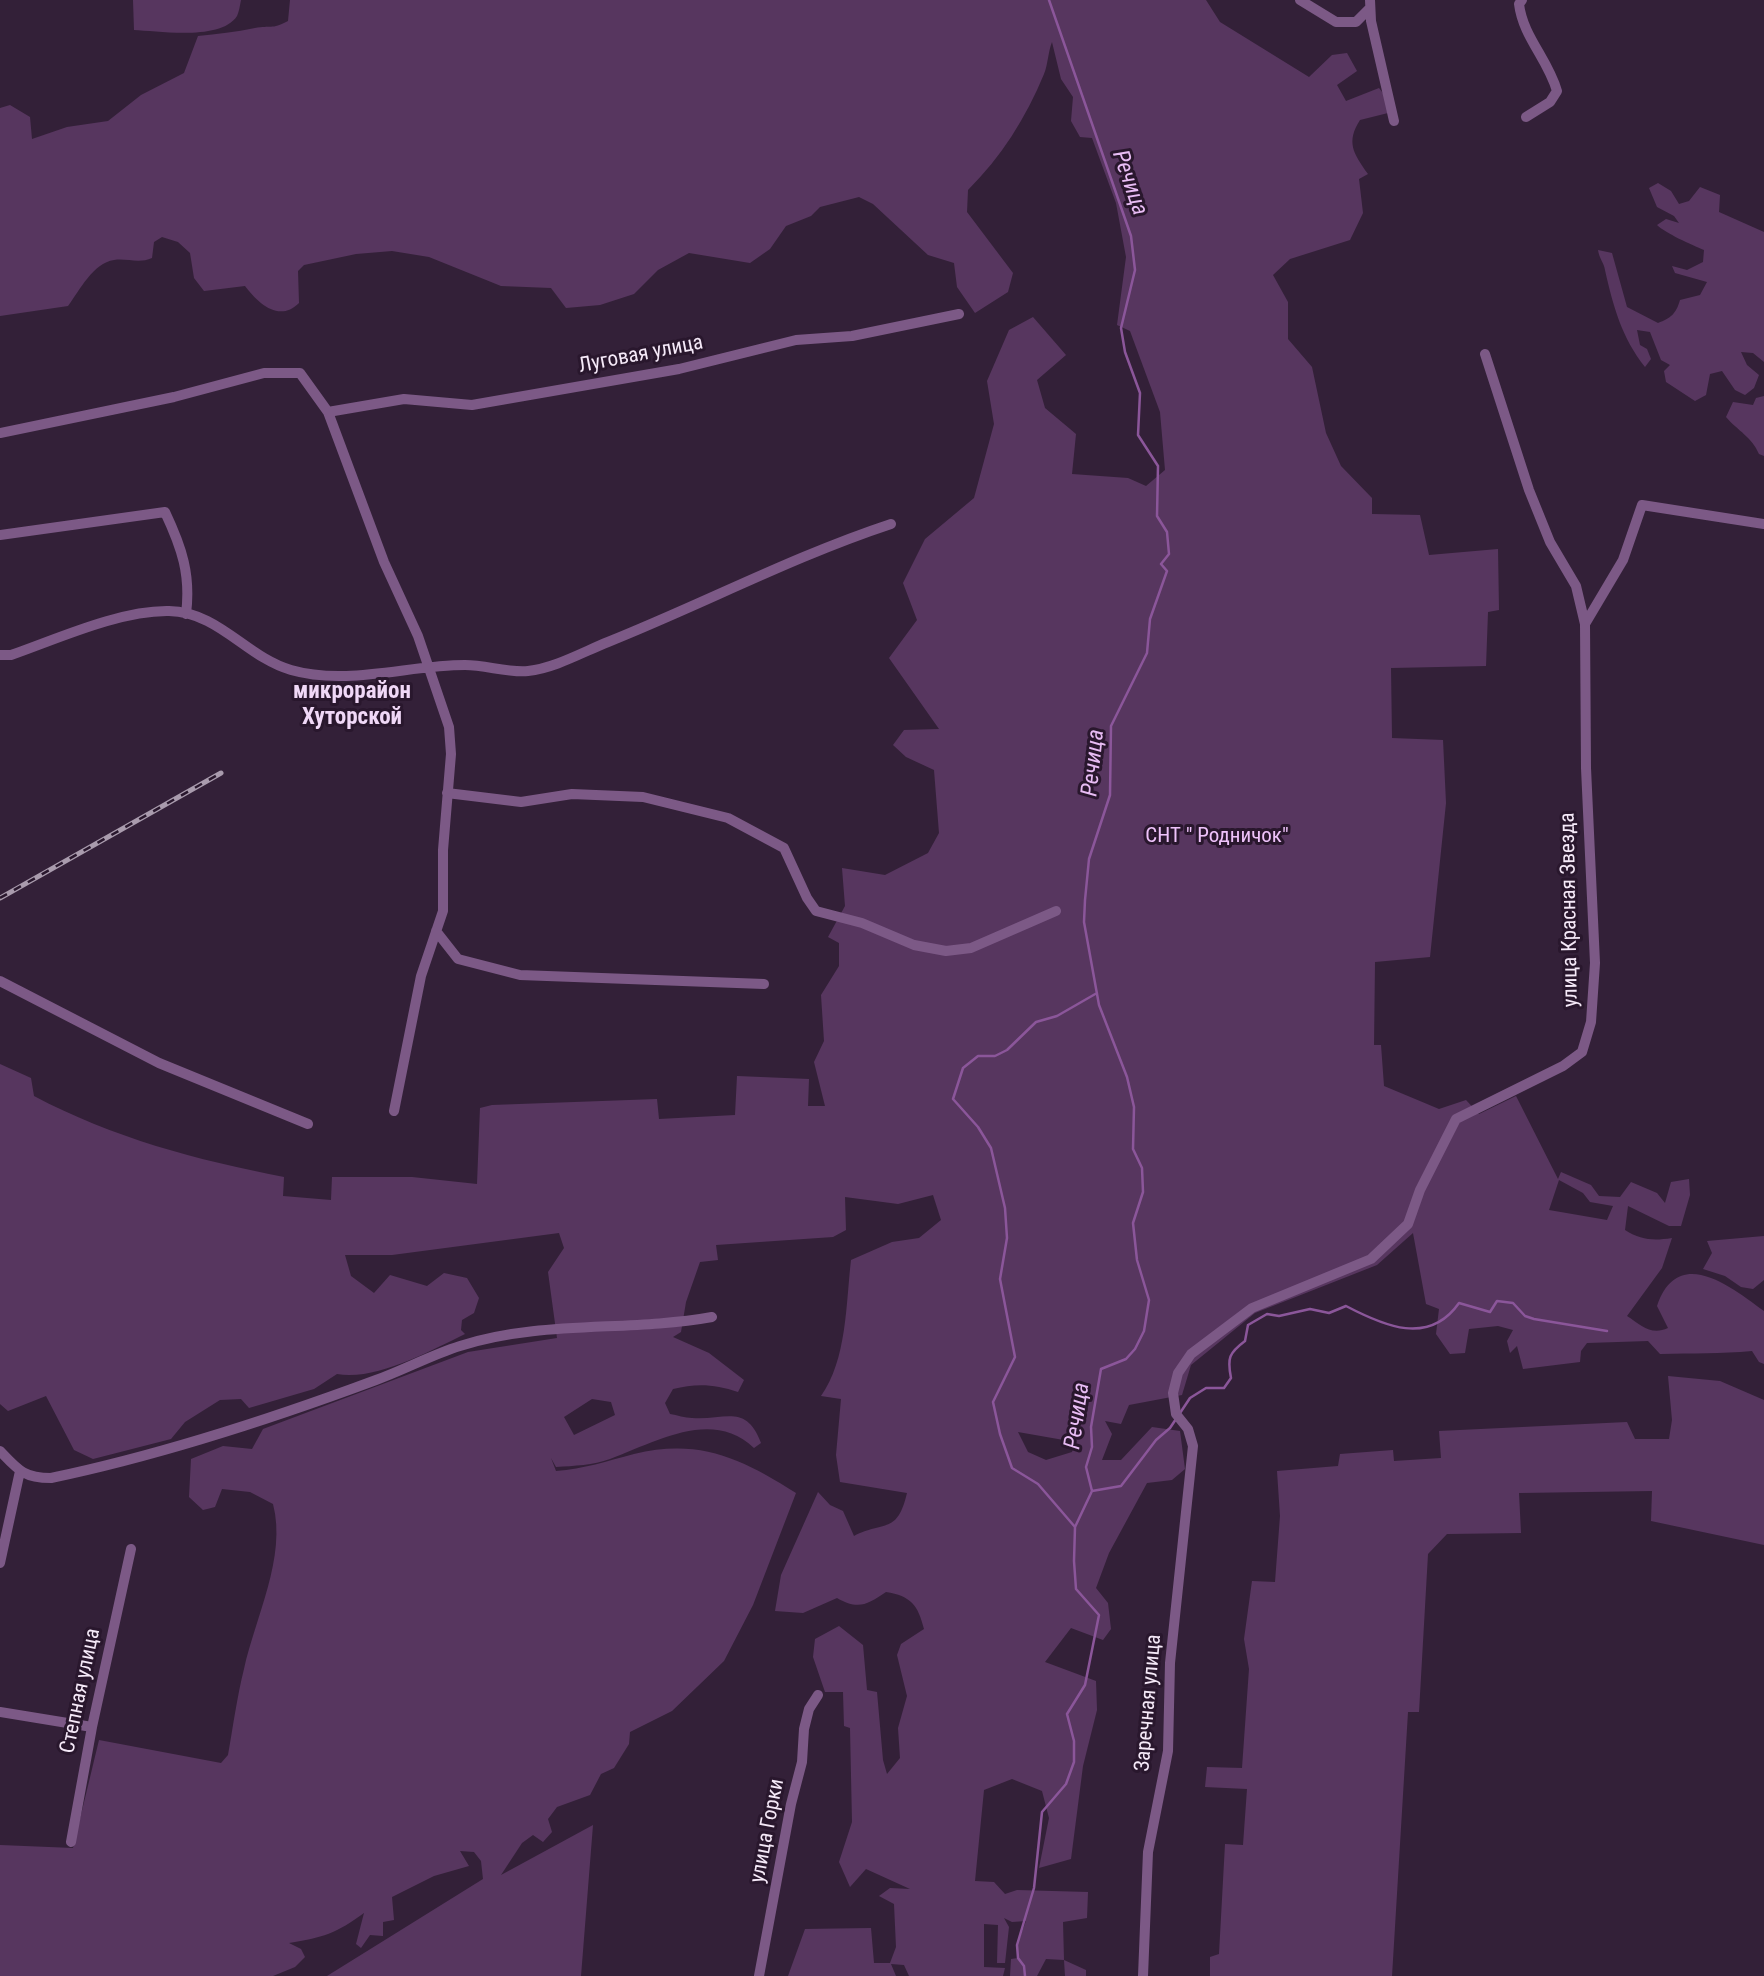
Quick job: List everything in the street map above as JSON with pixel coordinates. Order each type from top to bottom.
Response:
[{"type":"street","points":[[1300,0],[1336,22],[1356,22],[1370,4]]},
{"type":"street","points":[[1522,0],[1519,4],[1521,24],[1550,68],[1557,91],[1550,102],[1526,117]]},
{"type":"street","points":[[1370,4],[1394,121]]},
{"type":"street","name":"Луговая улица","points":[[328,412],[404,400],[472,405],[679,369],[796,340],[852,336],[959,314]]},
{"type":"street","name":"улица Красная Звезда","points":[[1189,1433],[1176,1414],[1173,1393],[1178,1373],[1191,1354],[1252,1308],[1338,1275],[1371,1259],[1394,1241],[1408,1224],[1420,1190],[1456,1119],[1563,1066],[1582,1052],[1589,1037],[1595,963],[1586,768],[1585,624],[1576,586],[1550,542],[1529,490],[1485,354]]},
{"type":"street","points":[[0,433],[174,397],[264,373],[300,373],[328,412],[384,562],[418,636],[449,727],[443,911],[421,976],[394,1111]]},
{"type":"street","points":[[1585,624],[1623,560],[1642,505],[1764,524]]},
{"type":"street","points":[[0,536],[165,512],[176,534],[190,586],[186,614]]},
{"type":"street","points":[[0,655],[11,655],[127,618],[170,611],[186,614],[228,630],[258,654],[291,670],[335,675],[463,665],[528,671],[558,662],[724,595],[844,539],[891,524]]},
{"type":"street","points":[[447,793],[521,802],[572,794],[643,797],[728,818],[784,848],[807,898],[816,911],[862,923],[914,945],[946,951],[971,948],[1056,911]]},
{"type":"street","points":[[436,930],[458,959],[520,975],[764,984]]},
{"type":"street","points":[[0,981],[159,1063],[308,1124]]},
{"type":"street","points":[[0,1451],[20,1471],[33,1478],[51,1478],[178,1445],[323,1399],[461,1346],[547,1328],[655,1326],[712,1317]]},
{"type":"street","name":"Заречная улица","points":[[1143,1976],[1148,1852],[1168,1751],[1170,1663],[1193,1446],[1189,1433]]},
{"type":"street","points":[[0,1563],[20,1471]]},
{"type":"street","name":"Степная улица","points":[[71,1842],[92,1727],[131,1549]]},
{"type":"street","name":"улица Горки","points":[[759,1976],[791,1804],[802,1762],[804,1729],[809,1709],[818,1695]]},
{"type":"street","points":[[0,1712],[92,1727]]},
{"type":"green space","points":[[133,0],[241,0],[237,16],[229,24],[204,32],[173,33],[134,30]]},
{"type":"green space","name":"СНТ \" Родничок\"","points":[[290,0],[1206,0],[1220,22],[1309,77],[1332,55],[1347,53],[1357,71],[1337,85],[1346,101],[1379,88],[1386,97],[1388,113],[1360,120],[1353,135],[1355,153],[1368,174],[1359,179],[1363,213],[1350,240],[1290,259],[1273,275],[1288,302],[1288,339],[1312,367],[1326,433],[1341,466],[1372,498],[1372,514],[1420,515],[1429,555],[1498,549],[1499,610],[1488,612],[1486,666],[1391,668],[1392,738],[1443,740],[1446,803],[1430,957],[1375,962],[1374,1045],[1381,1045],[1384,1086],[1439,1109],[1466,1100],[1479,1114],[1516,1096],[1558,1179],[1561,1172],[1591,1185],[1599,1196],[1620,1197],[1631,1182],[1657,1193],[1665,1203],[1671,1182],[1689,1179],[1690,1195],[1681,1226],[1669,1226],[1628,1206],[1625,1230],[1647,1239],[1672,1238],[1662,1268],[1627,1316],[1651,1330],[1668,1328],[1657,1306],[1666,1287],[1678,1277],[1691,1274],[1706,1276],[1736,1291],[1764,1311],[1764,1364],[1759,1362],[1752,1351],[1660,1354],[1648,1341],[1587,1343],[1581,1351],[1580,1362],[1523,1369],[1517,1346],[1510,1353],[1507,1341],[1513,1330],[1498,1326],[1469,1329],[1465,1353],[1450,1354],[1436,1334],[1439,1309],[1426,1304],[1413,1233],[1377,1265],[1255,1313],[1191,1365],[1182,1395],[1129,1405],[1121,1424],[1105,1421],[1112,1434],[1102,1460],[1121,1460],[1152,1427],[1180,1431],[1185,1469],[1172,1480],[1147,1483],[1109,1553],[1096,1588],[1108,1603],[1111,1629],[1103,1640],[1071,1628],[1045,1662],[1096,1681],[1097,1710],[1083,1766],[1071,1859],[1039,1868],[1049,1818],[1042,1791],[1012,1779],[984,1790],[975,1881],[994,1882],[1005,1894],[1017,1890],[1088,1892],[1087,1918],[1063,1922],[1064,1960],[1046,1959],[1037,1976],[1010,1976],[1011,1959],[1018,1958],[1017,1945],[1026,1921],[1012,1922],[1004,1918],[1009,1927],[1005,1963],[997,1963],[998,1925],[984,1924],[984,1967],[1005,1968],[1003,1976],[909,1976],[904,1965],[891,1964],[896,1976],[788,1976],[805,1929],[871,1928],[874,1963],[890,1963],[896,1947],[894,1904],[879,1896],[890,1888],[910,1889],[866,1869],[850,1887],[839,1862],[852,1822],[850,1728],[844,1726],[843,1692],[825,1692],[813,1657],[815,1639],[839,1626],[863,1645],[867,1690],[877,1692],[883,1760],[887,1774],[900,1758],[898,1728],[907,1696],[897,1655],[901,1644],[924,1629],[919,1614],[907,1599],[886,1592],[857,1605],[837,1598],[803,1613],[775,1611],[781,1575],[818,1492],[830,1505],[843,1511],[854,1536],[894,1521],[903,1506],[907,1493],[840,1482],[836,1455],[841,1399],[821,1396],[830,1382],[841,1348],[851,1260],[892,1242],[919,1238],[941,1220],[933,1195],[898,1204],[845,1197],[846,1230],[833,1237],[716,1245],[718,1260],[700,1262],[686,1302],[681,1332],[673,1337],[709,1353],[744,1380],[738,1392],[706,1385],[673,1389],[665,1403],[670,1414],[684,1417],[741,1418],[755,1430],[761,1443],[754,1448],[738,1436],[720,1430],[702,1429],[665,1438],[597,1463],[556,1467],[551,1458],[556,1471],[586,1467],[658,1450],[700,1450],[757,1470],[796,1493],[753,1605],[724,1661],[672,1711],[630,1732],[629,1744],[614,1768],[601,1774],[590,1795],[557,1807],[548,1819],[552,1832],[543,1842],[533,1835],[522,1843],[501,1875],[593,1825],[581,1976],[327,1976],[483,1879],[481,1861],[474,1852],[460,1851],[469,1866],[434,1876],[392,1897],[394,1920],[383,1922],[383,1936],[370,1935],[361,1948],[356,1944],[364,1913],[329,1934],[289,1943],[301,1949],[305,1957],[295,1967],[273,1976],[0,1976],[0,1845],[73,1848],[99,1740],[221,1763],[228,1755],[244,1669],[273,1566],[276,1524],[273,1504],[250,1492],[222,1489],[215,1507],[203,1510],[189,1497],[191,1459],[223,1446],[252,1449],[263,1429],[468,1352],[557,1338],[548,1272],[564,1248],[559,1233],[392,1255],[345,1255],[351,1276],[374,1293],[390,1275],[427,1286],[444,1273],[467,1278],[479,1298],[474,1313],[462,1320],[461,1330],[465,1334],[403,1363],[369,1373],[337,1374],[314,1389],[249,1408],[241,1399],[220,1400],[185,1422],[171,1439],[93,1459],[74,1450],[46,1396],[8,1411],[0,1404],[0,1064],[31,1078],[34,1096],[94,1124],[187,1155],[284,1177],[283,1196],[331,1200],[332,1177],[412,1177],[477,1184],[480,1108],[492,1105],[657,1099],[659,1119],[735,1115],[737,1076],[809,1079],[808,1106],[825,1106],[814,1062],[824,1041],[821,995],[839,966],[839,943],[828,937],[845,906],[842,868],[885,875],[928,853],[939,833],[934,770],[906,757],[893,745],[904,730],[939,729],[889,658],[917,620],[903,583],[925,539],[974,498],[994,424],[987,381],[1009,330],[1033,317],[1066,355],[1037,380],[1045,408],[1076,434],[1072,474],[1128,478],[1146,486],[1165,470],[1160,412],[1130,331],[1117,325],[1126,257],[1116,203],[1092,138],[1080,137],[1071,121],[1073,97],[1061,79],[1052,42],[1044,74],[1021,121],[1002,150],[968,190],[967,212],[1013,273],[1008,292],[975,313],[957,287],[954,263],[928,255],[873,204],[859,197],[820,207],[811,216],[786,226],[770,249],[750,263],[689,253],[658,270],[634,294],[600,305],[566,308],[551,288],[501,286],[429,257],[392,251],[356,254],[304,265],[298,271],[299,303],[291,309],[277,311],[256,299],[245,286],[204,291],[194,278],[190,253],[178,242],[162,237],[154,242],[152,258],[142,261],[114,260],[100,266],[68,306],[0,316],[0,108],[10,105],[30,117],[32,139],[67,127],[108,121],[141,95],[184,73],[198,36],[274,26],[288,21]],"holes":[[[1559,1180],[1583,1193],[1590,1202],[1613,1206],[1607,1220],[1549,1210]],[[592,1399],[611,1402],[615,1415],[574,1435],[564,1417]],[[1018,1432],[1075,1442],[1072,1452],[1046,1460],[1028,1452]]]},
{"type":"green space","points":[[1658,183],[1671,191],[1679,204],[1689,201],[1700,187],[1720,195],[1719,212],[1764,232],[1764,362],[1753,353],[1741,352],[1747,365],[1759,375],[1754,388],[1745,395],[1735,390],[1722,371],[1710,374],[1706,395],[1695,401],[1666,382],[1664,371],[1670,365],[1661,360],[1650,332],[1637,330],[1640,345],[1647,349],[1651,359],[1645,367],[1630,345],[1619,321],[1598,250],[1612,253],[1627,307],[1658,323],[1672,315],[1680,300],[1700,295],[1707,282],[1675,273],[1672,266],[1687,270],[1703,262],[1704,250],[1657,225],[1666,219],[1679,223],[1674,216],[1657,207],[1649,188]]},
{"type":"green space","points":[[1764,396],[1764,456],[1759,454],[1749,439],[1726,417],[1733,402],[1753,405],[1756,398]]},
{"type":"green space","points":[[1764,1236],[1764,1280],[1753,1289],[1741,1287],[1725,1276],[1703,1269],[1712,1253],[1707,1241]]},
{"type":"green space","points":[[1668,1376],[1720,1381],[1764,1400],[1764,1545],[1651,1521],[1652,1491],[1519,1493],[1521,1533],[1447,1534],[1428,1554],[1419,1712],[1408,1712],[1392,1976],[1210,1976],[1210,1957],[1219,1954],[1225,1844],[1243,1845],[1247,1789],[1205,1787],[1207,1767],[1242,1768],[1249,1669],[1244,1639],[1252,1581],[1275,1582],[1280,1516],[1277,1471],[1338,1466],[1340,1454],[1393,1450],[1394,1461],[1441,1458],[1439,1431],[1627,1422],[1635,1439],[1669,1439],[1672,1420]]},
{"type":"green space","points":[[1064,1960],[1086,1970],[1086,1976],[1065,1976]]},
{"type":"waterway","name":"Речица","points":[[1025,1976],[1024,1966],[1018,1958],[1017,1945],[1034,1888],[1042,1812],[1066,1784],[1074,1762],[1074,1741],[1067,1714],[1085,1685],[1099,1615],[1076,1589],[1074,1561],[1075,1527],[1092,1491],[1086,1467],[1092,1447],[1091,1427],[1101,1369],[1126,1359],[1135,1349],[1144,1331],[1149,1300],[1137,1260],[1133,1223],[1143,1192],[1142,1168],[1133,1149],[1134,1107],[1127,1077],[1099,1005],[1084,922],[1089,859],[1110,795],[1111,726],[1147,653],[1150,619],[1167,571],[1161,564],[1169,554],[1167,532],[1157,516],[1158,466],[1138,435],[1140,393],[1125,352],[1121,328],[1135,270],[1131,236],[1049,0]]},
{"type":"waterway","points":[[1075,1527],[1038,1484],[1012,1468],[1000,1434],[993,1402],[1015,1357],[1000,1279],[1007,1238],[1005,1208],[991,1148],[978,1127],[953,1099],[963,1068],[978,1056],[995,1056],[1007,1050],[1036,1022],[1057,1016],[1097,993]]},
{"type":"waterway","name":"Речица","points":[[1092,1491],[1121,1486],[1156,1440],[1170,1428],[1190,1398],[1206,1388],[1224,1388],[1231,1378],[1231,1357],[1245,1341],[1248,1325],[1267,1314],[1279,1316],[1310,1309],[1329,1313],[1346,1306],[1391,1325],[1420,1328],[1447,1316],[1459,1303],[1490,1312],[1497,1301],[1513,1303],[1525,1316],[1534,1319],[1607,1331]]},
{"type":"railway","points":[[0,898],[221,773]]},
{"type":"district","name":"микрорайон Хуторской","points":[[352,705]]}]
